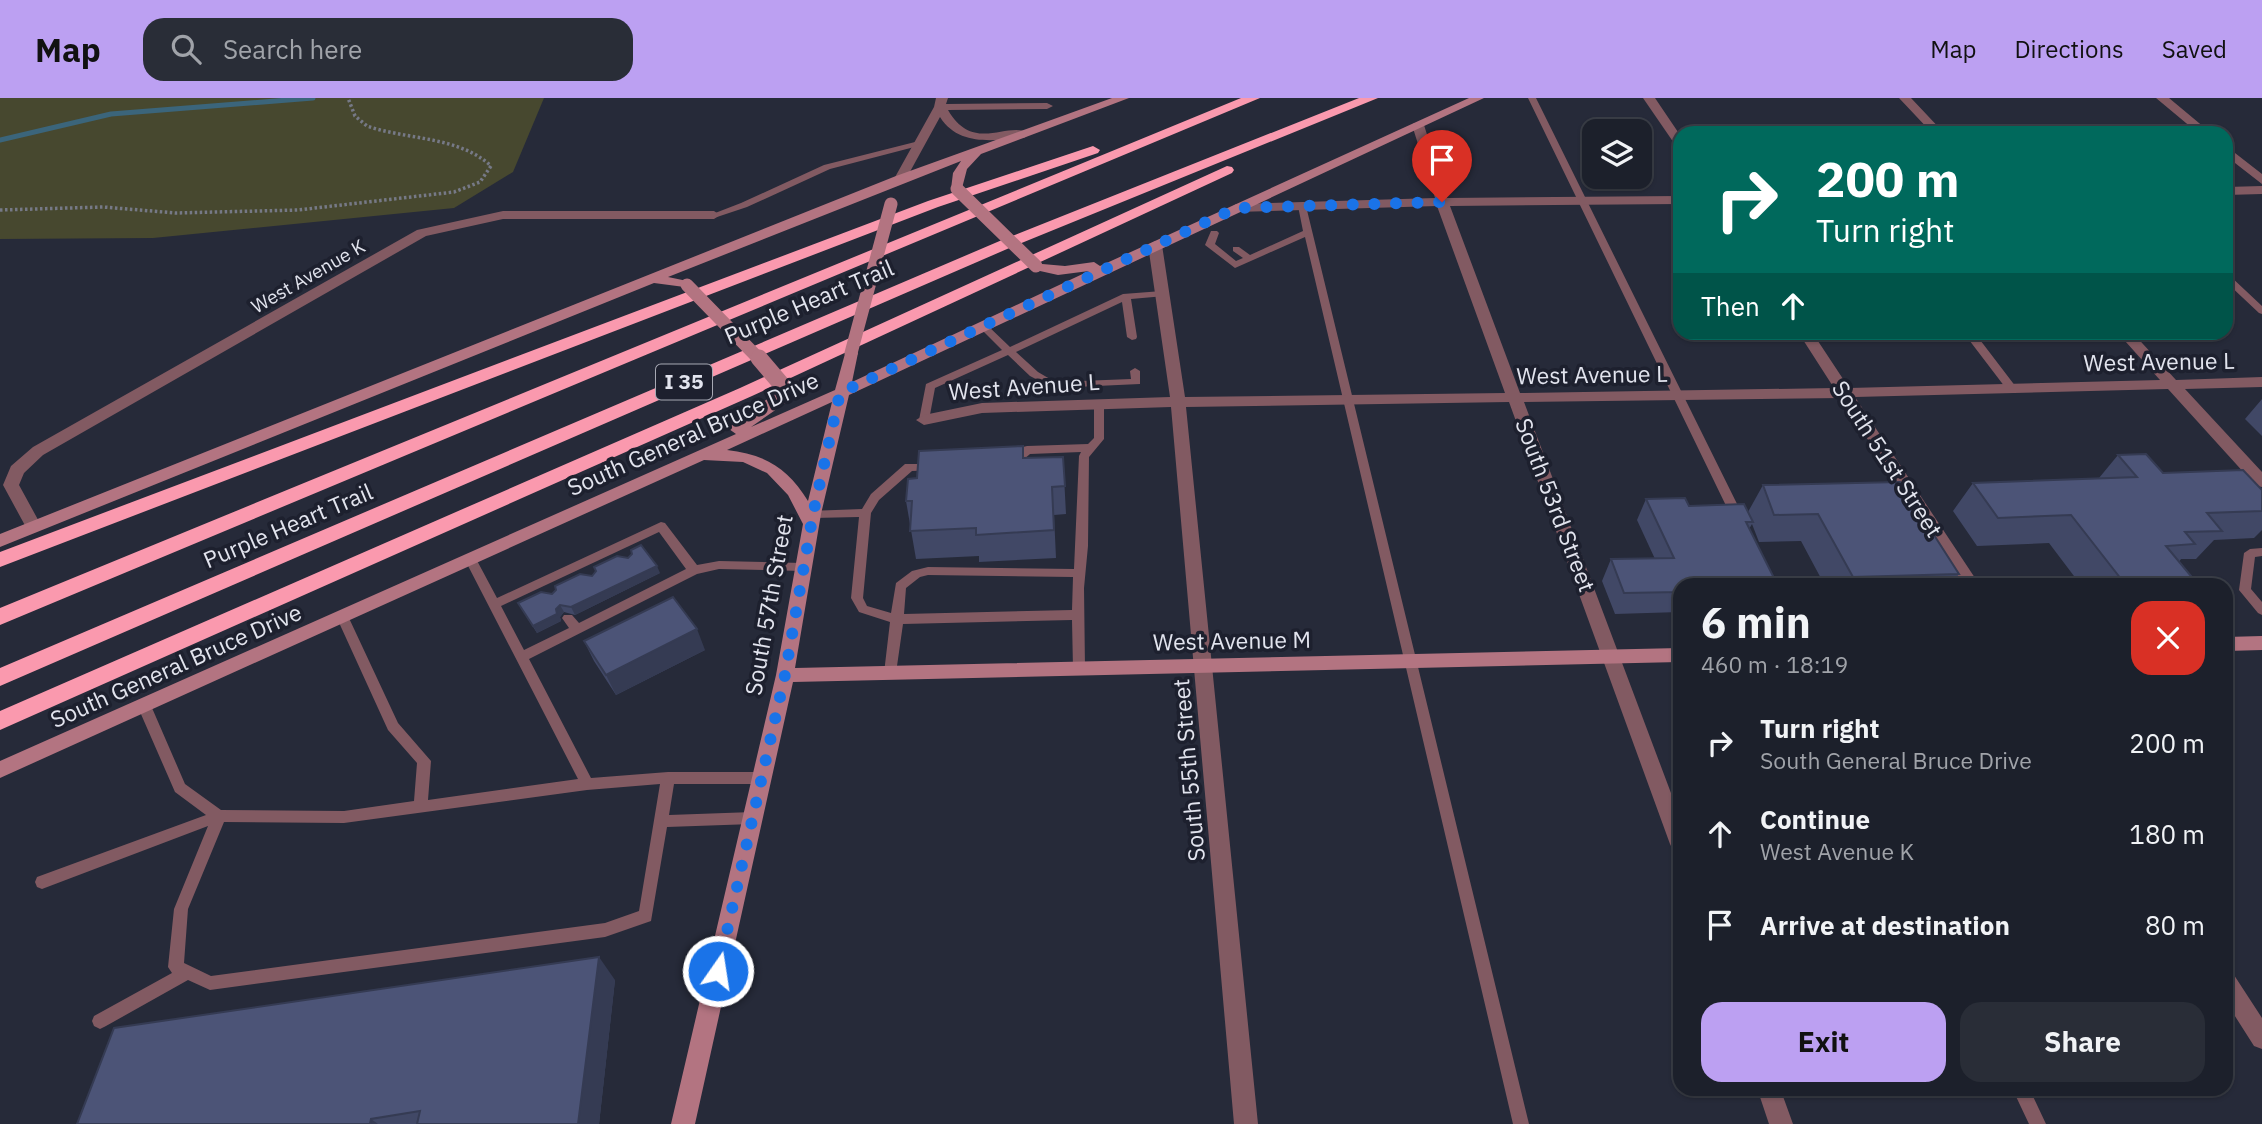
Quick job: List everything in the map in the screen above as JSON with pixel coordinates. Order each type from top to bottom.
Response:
[{"type":"highway","points":[[0,559],[933,204],[1252,98]]},
{"type":"highway","name":"Purple Heart Trail","points":[[0,617],[1252,98]]},
{"type":"highway","name":"Purple Heart Trail","points":[[0,677],[1008,243],[1371,98]]},
{"type":"highway","points":[[0,721],[746,392],[1236,165],[1312,122]]},
{"type":"main road","points":[[0,541],[900,179],[1124,98]]},
{"type":"main road","name":"South General Bruce Drive","points":[[0,770],[840,393],[1155,244],[1478,98]]},
{"type":"main road","points":[[994,144],[965,162],[956,179],[957,189],[1036,266],[1049,271],[1066,272],[1118,262]]},
{"type":"main road","name":"South 57th Street","points":[[683,1124],[785,675],[812,519],[840,393],[900,179]]},
{"type":"main road","points":[[649,278],[687,285],[782,385],[781,396],[769,408],[693,458]]},
{"type":"main road","points":[[693,458],[720,455],[741,457],[772,467],[793,488],[812,519]]},
{"type":"main road","points":[[2233,643],[2262,643]]},
{"type":"main road","name":"West Avenue M","points":[[785,675],[1673,654]]},
{"type":"street","points":[[1649,98],[1673,133]]},
{"type":"street","points":[[1905,98],[1931,126]]},
{"type":"street","points":[[2162,98],[2196,126]]},
{"type":"street","points":[[1024,134],[970,135],[947,124],[941,102],[1047,106]]},
{"type":"street","name":"South 57th Street","points":[[900,179],[941,102]]},
{"type":"street","name":"South 53rd Street","points":[[1419,125],[1442,202],[1673,825]]},
{"type":"street","points":[[2233,156],[2262,180]]},
{"type":"street","points":[[2233,191],[2262,190]]},
{"type":"street","points":[[1236,208],[1442,202],[1673,200]]},
{"type":"street","name":"West Avenue K","points":[[34,527],[11,485],[17,470],[38,451],[422,233],[503,215],[714,215]]},
{"type":"street","name":"South 55th Street","points":[[1155,244],[1178,402],[1246,1124]]},
{"type":"street","name":"South 51st Street","points":[[1810,340],[1966,578]]},
{"type":"street","points":[[2131,340],[2262,482]]},
{"type":"street","name":"West Avenue L","points":[[924,420],[973,408],[1100,403],[1514,399],[2262,383]]},
{"type":"street","points":[[2233,993],[2262,1038]]},
{"type":"street","points":[[1771,1096],[1781,1124]]},
{"type":"lane","points":[[1532,98],[1742,526]]},
{"type":"lane","points":[[714,215],[744,205],[827,167],[919,143]]},
{"type":"lane","points":[[1302,206],[1521,1124]]},
{"type":"lane","points":[[1202,223],[1217,235],[1210,245],[1235,265],[1308,232]]},
{"type":"lane","points":[[1236,249],[1250,258]]},
{"type":"lane","points":[[2233,284],[2262,311]]},
{"type":"lane","points":[[924,420],[930,386],[1126,296],[1162,294]]},
{"type":"lane","points":[[1126,296],[1132,337]]},
{"type":"lane","points":[[983,326],[1034,374],[1053,384],[1136,382],[1135,371]]},
{"type":"lane","points":[[1974,340],[2012,389]]},
{"type":"lane","points":[[1079,669],[1078,615],[1084,456],[1099,439],[1100,403]]},
{"type":"lane","points":[[1000,465],[1018,460],[1027,450],[1092,447]]},
{"type":"lane","points":[[948,467],[909,467],[875,496],[865,513],[857,598],[863,609],[897,619],[1078,615]]},
{"type":"lane","points":[[812,519],[865,513]]},
{"type":"lane","points":[[494,604],[661,526],[694,570]]},
{"type":"lane","points":[[617,547],[627,560]]},
{"type":"lane","points":[[2262,552],[2250,553],[2245,590],[2262,610]]},
{"type":"lane","points":[[470,558],[587,784]]},
{"type":"lane","points":[[580,564],[591,578]]},
{"type":"lane","points":[[522,657],[615,610],[648,586],[694,570],[719,565],[803,567]]},
{"type":"lane","points":[[890,673],[900,586],[916,574],[928,571],[1079,573]]},
{"type":"lane","points":[[541,582],[552,596]]},
{"type":"lane","points":[[607,599],[615,610]]},
{"type":"lane","points":[[342,616],[393,726],[424,761],[421,807]]},
{"type":"lane","points":[[568,618],[577,630]]},
{"type":"lane","points":[[144,705],[180,789],[219,816]]},
{"type":"lane","points":[[219,816],[181,909],[176,967],[210,983],[605,930],[646,916],[668,778]]},
{"type":"lane","points":[[42,882],[219,816],[344,817],[587,784],[668,778],[761,778]]},
{"type":"lane","points":[[661,821],[753,818]]},
{"type":"lane","points":[[100,1021],[188,972]]},
{"type":"lane","points":[[2024,1096],[2038,1124]]},
{"type":"path","points":[[0,209],[91,207],[176,213],[298,211],[454,192],[480,182],[486,176],[491,166],[486,159],[452,146],[388,132],[361,123],[354,116],[348,98]]},
{"type":"green space","points":[[0,98],[544,98],[513,172],[454,208],[153,238],[0,239]]},
{"type":"building","points":[[1023,446],[1023,458],[1063,457],[1065,486],[1052,487],[1054,530],[976,535],[976,528],[910,531],[912,501],[906,501],[908,479],[917,478],[919,451]]},
{"type":"building","points":[[2146,454],[2163,473],[2243,470],[2262,490],[2262,511],[2207,513],[2222,531],[2185,532],[2195,544],[2166,546],[2193,578],[2120,578],[2071,515],[1998,518],[1973,483],[2137,477],[2118,455]]},
{"type":"building","points":[[1900,482],[1959,574],[1853,577],[1818,514],[1774,515],[1763,485]]},
{"type":"building","points":[[1685,498],[1689,506],[1744,504],[1753,522],[1746,522],[1774,578],[1673,578],[1673,592],[1624,593],[1611,559],[1674,558],[1646,499]]},
{"type":"building","points":[[641,545],[657,566],[571,607],[560,605],[556,609],[557,614],[533,626],[518,603],[541,592],[552,594],[556,590],[555,586],[580,574],[592,576],[596,571],[594,567],[617,556],[628,558],[632,554],[631,550]]},
{"type":"building","points":[[673,597],[697,629],[606,675],[584,641]]},
{"type":"building","points":[[599,957],[578,1124],[417,1124],[420,1111],[371,1119],[370,1124],[77,1124],[114,1028]]},
{"type":"waterway","points":[[0,140],[111,114],[313,98]]},
{"type":"route","points":[[718,971],[785,675],[813,514],[840,393],[1236,208],[1442,202]]}]
